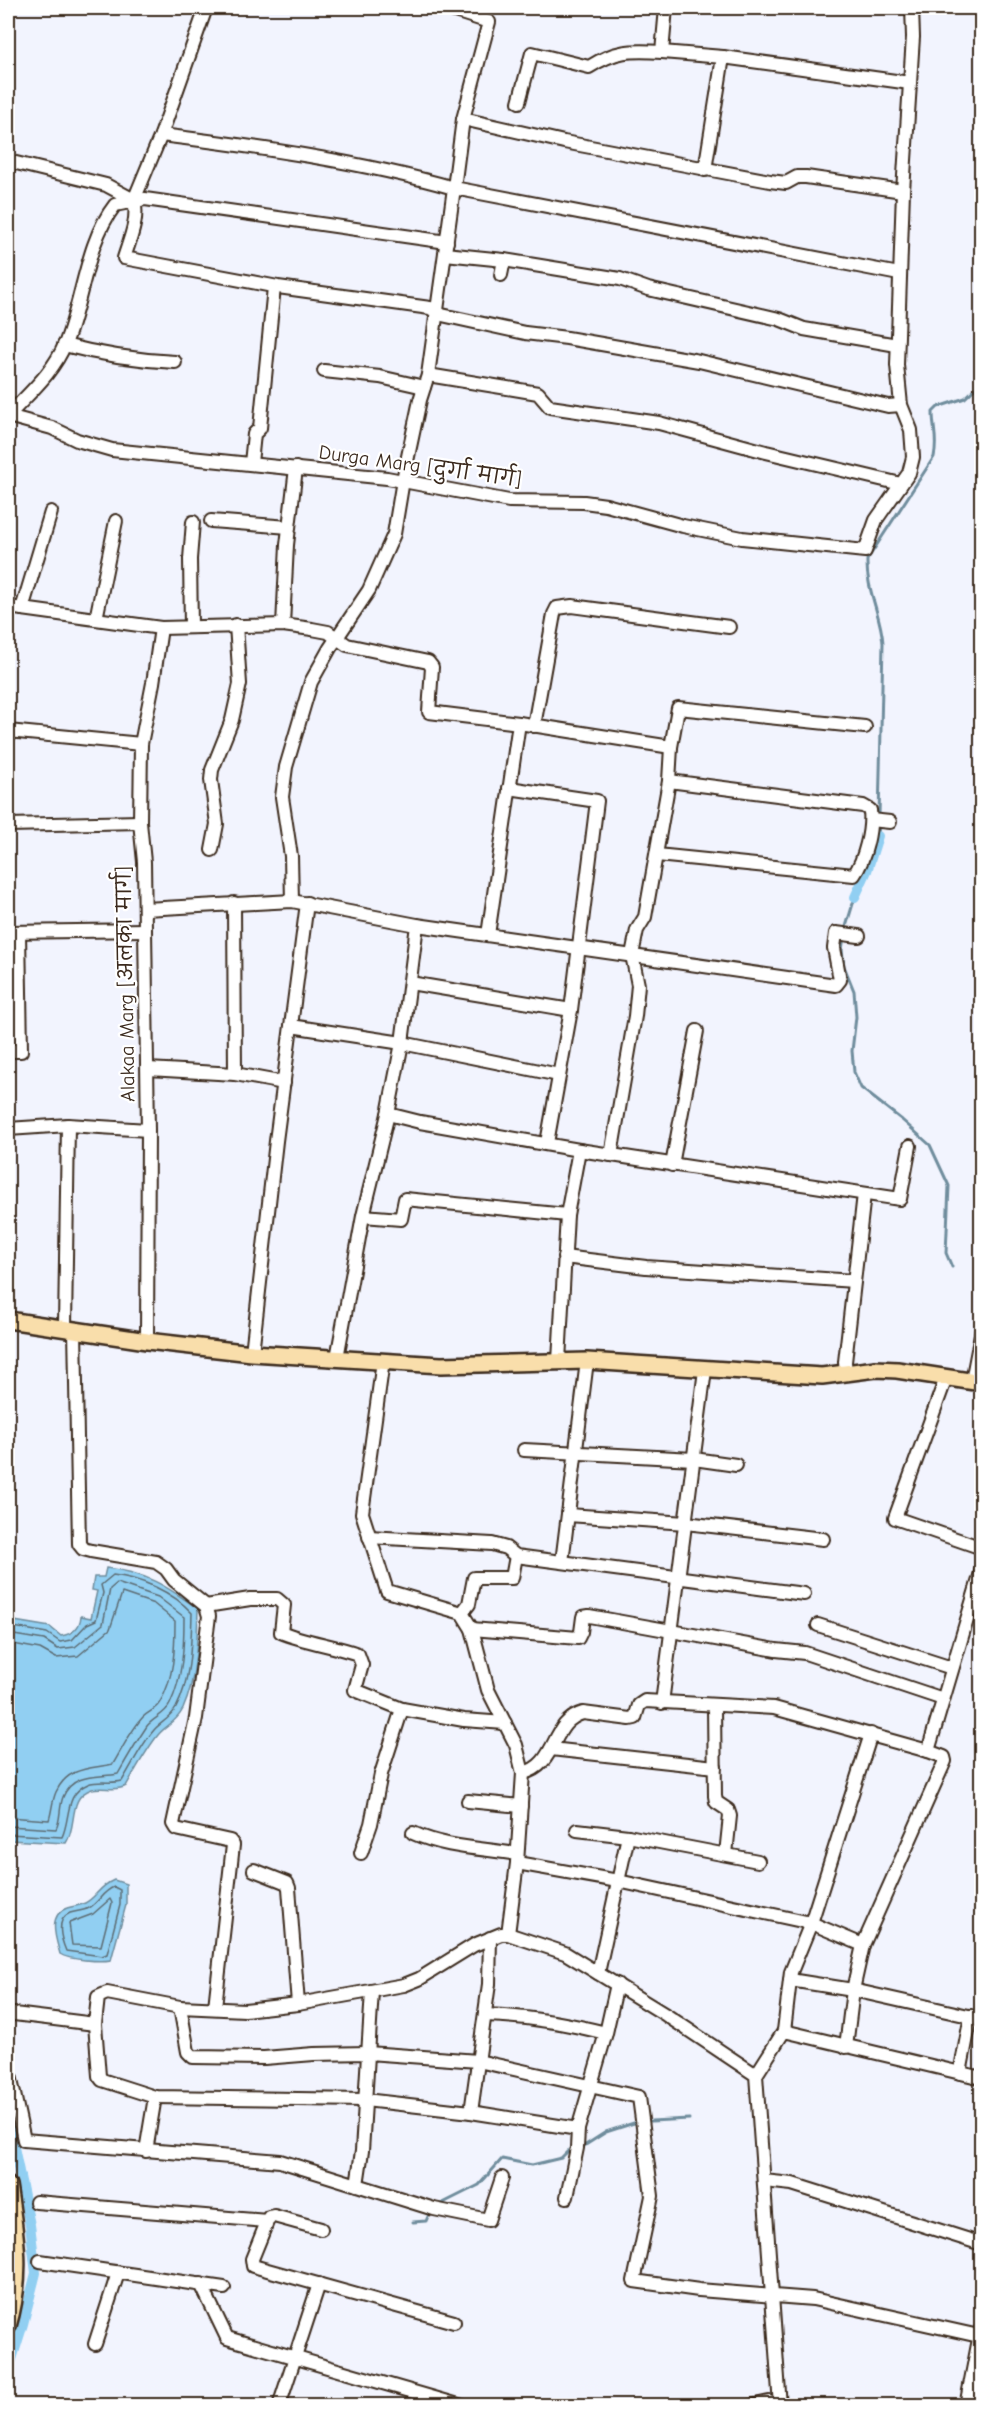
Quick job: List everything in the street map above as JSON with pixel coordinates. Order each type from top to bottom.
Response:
[{"type":"main road","points":[[8,1320],[147,1341],[252,1353],[441,1365],[587,1361],[822,1376],[876,1369],[976,1382]]},
{"type":"main road","points":[[8,2185],[10,2218],[18,2266],[17,2290],[8,2326]]},
{"type":"street","points":[[206,8],[161,135],[134,200],[135,220],[124,258],[274,287],[430,308],[436,314],[525,333],[699,361],[888,406],[901,405]]},
{"type":"street","points":[[292,901],[291,856],[282,797],[285,776],[311,682],[369,590],[394,534],[403,480],[426,381],[463,119],[489,22],[445,8]]},
{"type":"street","points":[[662,52],[666,8]]},
{"type":"street","points":[[324,371],[538,393],[550,407],[659,423],[766,452],[901,484],[909,473],[914,442],[901,405],[897,345],[912,8]]},
{"type":"street","points":[[519,102],[531,53],[589,68],[608,55],[637,50],[723,57],[910,83]]},
{"type":"street","points":[[705,170],[723,57]]},
{"type":"street","points":[[463,119],[705,170],[786,183],[796,177],[806,177],[903,191]]},
{"type":"street","points":[[161,135],[298,155],[422,179],[454,188],[899,274]]},
{"type":"street","points":[[8,161],[106,185],[134,200]]},
{"type":"street","points":[[8,416],[48,374],[64,345],[78,306],[88,264],[108,214],[115,205],[145,199],[231,209],[504,260],[621,279],[648,289],[778,319],[804,329],[897,345]]},
{"type":"street","points":[[501,275],[504,260]]},
{"type":"street","points":[[251,463],[254,434],[260,428],[274,287]]},
{"type":"street","points":[[64,345],[99,354],[138,360],[176,362]]},
{"type":"street","name":"Durga Marg [दुर्गा मार्ग]","points":[[8,416],[52,428],[77,440],[112,450],[403,480],[487,498],[606,504],[683,526],[742,538],[865,551],[876,520],[901,484]]},
{"type":"street","points":[[283,625],[289,527],[296,468]]},
{"type":"street","points":[[22,609],[51,512]]},
{"type":"street","points":[[96,619],[116,521]]},
{"type":"street","points":[[211,521],[289,527]]},
{"type":"street","points":[[191,627],[190,559],[193,522]]},
{"type":"street","points":[[534,726],[557,608],[572,606],[729,627]]},
{"type":"street","points":[[8,607],[161,628],[283,625],[328,632],[346,645],[428,662],[432,667],[429,712],[519,723],[671,747]]},
{"type":"street","points":[[212,850],[217,824],[211,780],[212,770],[232,720],[240,684],[236,625]]},
{"type":"street","name":"Alakaa Marg [अलका मार्ग]","points":[[147,1341],[148,1069],[145,909],[140,822],[141,744],[161,628]]},
{"type":"street","points":[[611,1155],[635,1016],[638,986],[632,955],[637,930],[645,917],[657,855],[678,708],[865,726]]},
{"type":"street","points":[[488,935],[519,723]]},
{"type":"street","points":[[8,731],[141,744]]},
{"type":"street","points":[[657,855],[854,875],[860,866],[871,820],[870,810],[863,806],[669,781]]},
{"type":"street","points":[[509,788],[597,801],[571,1010],[547,1143]]},
{"type":"street","points":[[871,820],[890,822]]},
{"type":"street","points":[[8,825],[140,822]]},
{"type":"street","points":[[145,909],[292,901],[417,925],[836,985],[840,980],[834,948],[836,933],[860,936]]},
{"type":"street","points":[[234,903],[235,1074]]},
{"type":"street","points":[[252,1353],[297,963],[307,903]]},
{"type":"street","points":[[337,1358],[363,1216],[388,1114],[402,1043],[417,925]]},
{"type":"street","points":[[8,1051],[21,1051],[13,932],[145,930]]},
{"type":"street","points":[[410,983],[571,1010]]},
{"type":"street","points":[[291,1026],[402,1043],[559,1075]]},
{"type":"street","points":[[672,1165],[697,1031]]},
{"type":"street","points":[[148,1069],[235,1074],[284,1083]]},
{"type":"street","points":[[388,1114],[579,1150],[900,1199],[910,1146]]},
{"type":"street","points":[[8,1130],[68,1125],[148,1130]]},
{"type":"street","points":[[68,1125],[70,1328],[79,1544],[83,1549],[91,1551],[156,1562],[206,1606],[209,1616],[196,1718],[173,1824],[176,1829],[230,1841],[232,1845],[215,2007]]},
{"type":"street","points":[[559,1361],[567,1215],[579,1150]]},
{"type":"street","points":[[846,1374],[844,1362],[864,1194]]},
{"type":"street","points":[[363,1216],[401,1219],[405,1198],[567,1215]]},
{"type":"street","points":[[564,1257],[646,1267],[854,1281]]},
{"type":"street","points":[[976,1382],[981,1329]]},
{"type":"street","points":[[383,1361],[362,1513],[387,1591],[462,1613],[472,1629],[488,1690],[516,1745],[523,1773],[517,1859],[508,1934]]},
{"type":"street","points":[[562,1562],[587,1361]]},
{"type":"street","points":[[662,1703],[705,1370]]},
{"type":"street","points":[[946,1378],[895,1518],[981,1548]]},
{"type":"street","points":[[524,1450],[694,1459],[736,1465]]},
{"type":"street","points":[[568,1515],[686,1523],[823,1539]]},
{"type":"street","points":[[369,1537],[492,1544],[506,1548],[516,1556],[804,1594]]},
{"type":"street","points":[[462,1613],[469,1604],[474,1578],[512,1578],[516,1556]]},
{"type":"street","points":[[928,1751],[981,1569]]},
{"type":"street","points":[[206,1606],[250,1599],[277,1599],[284,1605],[281,1632],[299,1640],[332,1645],[358,1654],[362,1665],[355,1690],[402,1709],[464,1720],[505,1723]]},
{"type":"street","points":[[472,1629],[578,1638],[583,1617],[589,1616],[776,1650],[805,1653],[943,1699]]},
{"type":"street","points":[[818,1625],[952,1668]]},
{"type":"street","points":[[523,1773],[533,1771],[543,1764],[564,1724],[575,1715],[583,1713],[630,1719],[637,1715],[641,1702],[774,1708],[871,1734],[944,1757],[945,1761],[863,1945],[853,1990],[846,2047]]},
{"type":"street","points":[[714,1706],[716,1802],[728,1810],[730,1816],[726,1854]]},
{"type":"street","points":[[361,1853],[371,1824],[381,1774],[402,1709]]},
{"type":"street","points":[[750,2406],[774,2404],[773,2295],[756,2075],[784,2031],[790,1980],[811,1923],[871,1734]]},
{"type":"street","points":[[551,1749],[715,1767]]},
{"type":"street","points":[[468,1801],[521,1806]]},
{"type":"street","points":[[577,1830],[628,1836],[758,1861]]},
{"type":"street","points":[[413,1833],[429,1841],[811,1923],[863,1945]]},
{"type":"street","points":[[598,1973],[628,1836]]},
{"type":"street","points":[[254,1870],[287,1883],[289,1888],[298,2004]]},
{"type":"street","points":[[578,2129],[471,2112],[365,2100],[156,2097],[102,2080],[99,2076],[95,2024],[98,1997],[107,1993],[180,2007],[246,2010],[298,2004],[404,1985],[490,1938],[508,1934],[565,1953],[617,1984],[756,2075]]},
{"type":"street","points":[[471,2112],[489,1984],[490,1938]]},
{"type":"street","points":[[790,1980],[853,1990],[976,2018],[960,2073]]},
{"type":"street","points":[[567,2197],[577,2148],[578,2129],[606,2033],[617,1984]]},
{"type":"street","points":[[357,2185],[362,2151],[372,1991]]},
{"type":"street","points":[[180,2007],[188,2052],[193,2057],[264,2058],[368,2053],[478,2061],[639,2097],[652,2196],[634,2281],[699,2290],[813,2299],[980,2332],[978,2361],[966,2406]]},
{"type":"street","points":[[8,2015],[95,2024]]},
{"type":"street","points":[[485,2015],[507,2015],[561,2022],[606,2033]]},
{"type":"street","points":[[784,2031],[981,2078]]},
{"type":"street","points":[[8,2066],[24,2140],[280,2161],[434,2209],[488,2220],[502,2178]]},
{"type":"street","points":[[146,2151],[156,2097]]},
{"type":"street","points":[[764,2181],[792,2184],[981,2244]]},
{"type":"street","points":[[36,2202],[267,2221]]},
{"type":"street","points":[[321,2229],[274,2216],[270,2217],[252,2259],[253,2266],[454,2322]]},
{"type":"street","points":[[40,2262],[224,2288]]},
{"type":"street","points":[[95,2344],[118,2273]]},
{"type":"street","points":[[201,2284],[227,2338],[462,2406]]},
{"type":"street","points":[[279,2406],[297,2359],[319,2284]]},
{"type":"water","points":[[106,1568],[132,1573],[155,1581],[198,1609],[195,1660],[188,1697],[180,1714],[154,1741],[126,1786],[118,1789],[92,1789],[79,1798],[70,1836],[66,1843],[8,1840],[8,1620],[50,1627],[61,1636],[69,1634],[77,1627],[81,1616],[91,1618],[97,1591],[92,1590],[94,1577],[104,1577]]},
{"type":"water","points":[[114,1880],[126,1884],[126,1905],[111,1960],[85,1960],[60,1954],[54,1928],[57,1916],[67,1908],[89,1901],[104,1886]]},
{"type":"waterway","points":[[879,816],[883,643],[869,582],[867,560],[934,457],[933,412],[938,407],[965,398],[982,382]]},
{"type":"waterway","points":[[878,836],[879,823]]},
{"type":"waterway","points":[[855,897],[867,871],[878,836]]},
{"type":"waterway","points":[[845,930],[855,897]]},
{"type":"waterway","points":[[844,936],[842,950],[844,966],[854,991],[856,1017],[852,1051],[854,1072],[861,1088],[930,1145],[949,1186],[946,1253],[952,1267]]},
{"type":"waterway","points":[[8,2118],[30,2225],[36,2273],[8,2372]]},
{"type":"waterway","points":[[651,2121],[689,2119]]},
{"type":"waterway","points":[[584,2146],[606,2132],[637,2122]]},
{"type":"waterway","points":[[437,2206],[479,2185],[502,2159],[532,2165],[561,2158],[572,2147]]},
{"type":"waterway","points":[[413,2222],[426,2221],[430,2212]]}]
